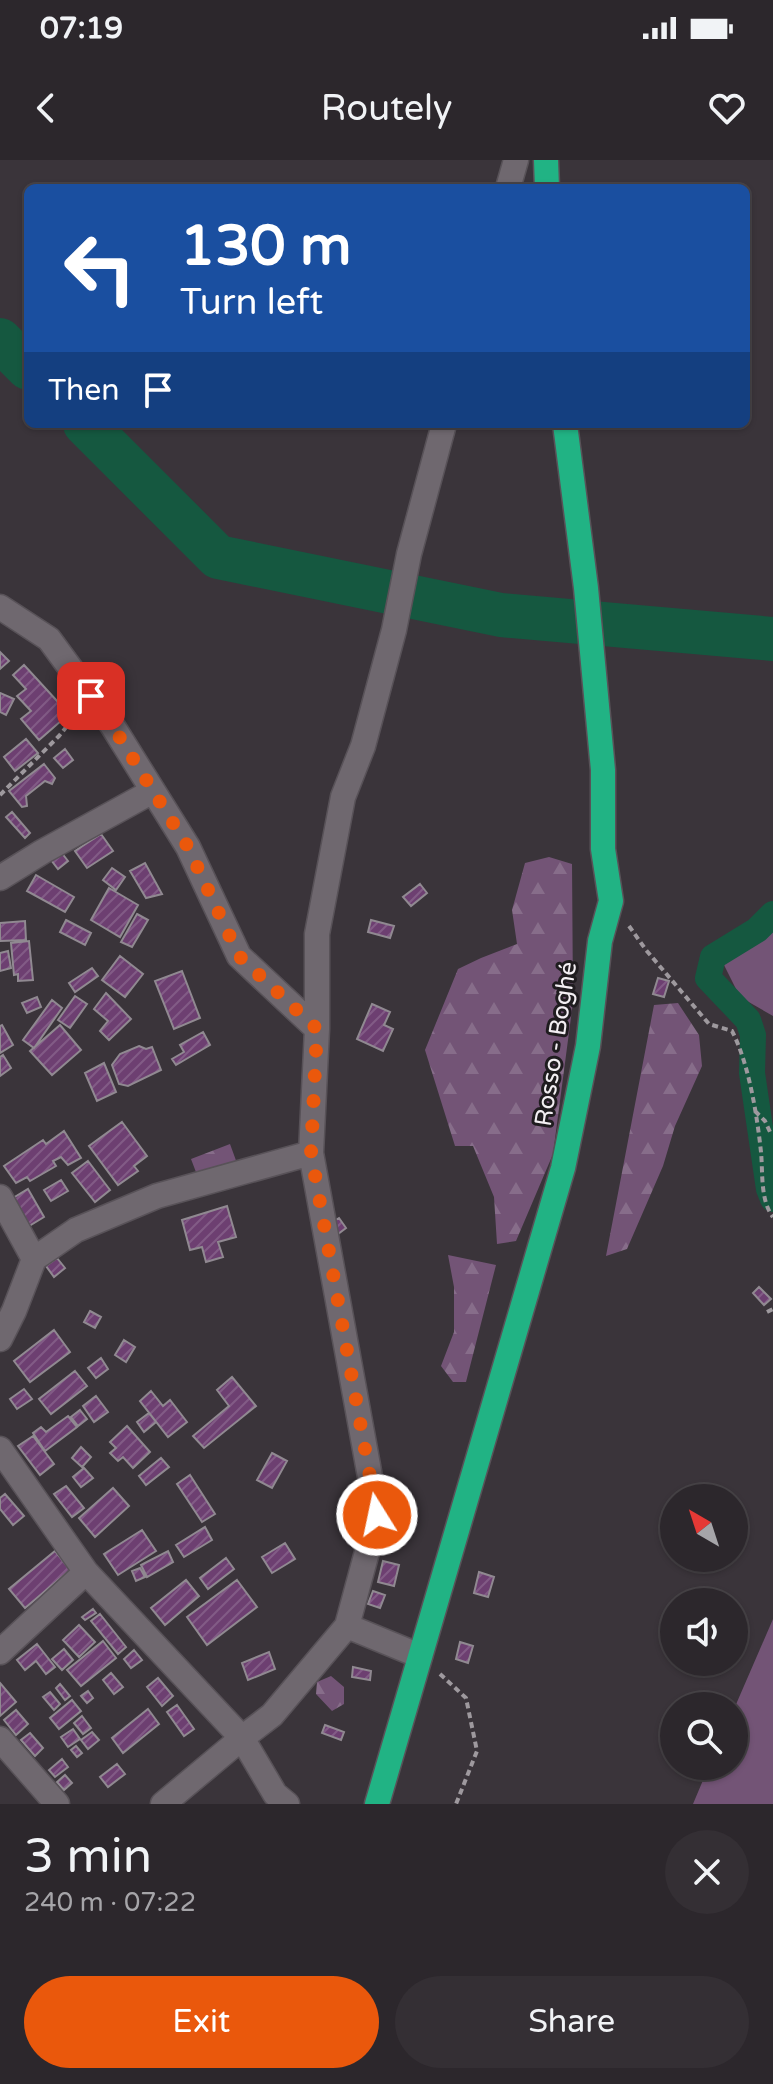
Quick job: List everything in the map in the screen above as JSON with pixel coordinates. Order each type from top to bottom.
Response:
[{"type":"highway","points":[[546,160],[547,184]]},
{"type":"highway","name":"Rosso - Boghé","points":[[377,1804],[563,1168],[588,1046],[600,941],[611,901],[603,849],[603,770],[586,588],[566,428]]},
{"type":"street","points":[[509,184],[516,160]]},
{"type":"street","points":[[163,1804],[272,1715],[347,1626],[377,1515],[311,1153],[317,1029],[317,934],[343,797],[363,746],[443,428]]},
{"type":"street","points":[[0,607],[49,639],[112,725],[188,847],[239,956],[317,1029]]},
{"type":"street","points":[[0,878],[153,791]]},
{"type":"street","points":[[0,1339],[34,1259],[76,1230],[157,1196],[311,1153]]},
{"type":"street","points":[[0,1197],[34,1259]]},
{"type":"street","points":[[0,1449],[86,1572],[242,1738],[275,1794],[287,1804]]},
{"type":"street","points":[[0,1652],[86,1572]]},
{"type":"street","points":[[347,1626],[420,1656]]},
{"type":"street","points":[[0,1739],[57,1804]]},
{"type":"path","points":[[0,795],[59,736],[91,696]]},
{"type":"path","points":[[611,901],[646,950],[709,1024],[732,1031],[741,1048],[761,1149],[766,1208],[773,1217]]},
{"type":"path","points":[[755,1111],[773,1132]]},
{"type":"path","points":[[767,1312],[773,1309]]},
{"type":"path","points":[[420,1656],[466,1698],[477,1751],[456,1804]]},
{"type":"green space","points":[[549,857],[572,864],[573,1002],[553,1154],[516,1241],[497,1244],[494,1197],[473,1146],[455,1146],[425,1050],[458,969],[517,944],[512,910],[525,863]]},
{"type":"green space","points":[[773,930],[773,1016],[740,997],[723,963]]},
{"type":"green space","points":[[678,1003],[699,1035],[702,1066],[627,1249],[606,1256],[654,1005]]},
{"type":"green space","points":[[230,1144],[238,1166],[199,1180],[191,1159]]},
{"type":"green space","points":[[448,1255],[496,1265],[466,1382],[453,1382],[441,1366],[454,1332],[454,1287]]},
{"type":"green space","points":[[773,1619],[773,1804],[693,1804],[703,1780],[748,1780],[748,1692],[741,1692]]},
{"type":"green space","points":[[331,1676],[344,1687],[344,1704],[332,1711],[316,1694],[317,1682]]},
{"type":"building","points":[[0,652],[9,661],[0,669]]},
{"type":"building","points":[[24,665],[69,714],[39,740],[21,719],[31,711],[17,696],[26,689],[13,675]]},
{"type":"building","points":[[0,693],[14,699],[6,715],[0,712]]},
{"type":"building","points":[[26,739],[38,753],[15,771],[4,757]]},
{"type":"building","points":[[65,749],[73,760],[63,768],[54,758]]},
{"type":"building","points":[[44,764],[55,778],[52,784],[45,781],[26,796],[27,806],[22,807],[9,791]]},
{"type":"building","points":[[12,812],[30,833],[25,838],[6,817]]},
{"type":"building","points":[[101,834],[113,851],[87,868],[75,851]]},
{"type":"building","points":[[61,852],[68,861],[58,869],[51,860]]},
{"type":"building","points":[[145,863],[162,894],[146,898],[130,871]]},
{"type":"building","points":[[112,868],[125,877],[116,890],[103,880]]},
{"type":"building","points":[[36,875],[74,897],[65,912],[27,891]]},
{"type":"building","points":[[420,884],[427,893],[411,906],[403,897]]},
{"type":"building","points":[[109,888],[138,905],[120,937],[91,920]]},
{"type":"building","points":[[137,914],[148,920],[132,947],[121,942]]},
{"type":"building","points":[[66,920],[91,933],[85,945],[60,932]]},
{"type":"building","points":[[371,920],[394,926],[390,938],[368,932]]},
{"type":"building","points":[[25,921],[26,940],[0,941],[0,923]]},
{"type":"building","points":[[29,941],[33,980],[18,981],[18,974],[14,975],[11,943]]},
{"type":"building","points":[[8,951],[11,968],[0,971],[0,953]]},
{"type":"building","points":[[120,956],[143,974],[125,997],[102,980]]},
{"type":"building","points":[[92,968],[98,976],[75,992],[69,983]]},
{"type":"building","points":[[182,971],[200,1018],[174,1029],[155,981]]},
{"type":"building","points":[[658,978],[669,981],[664,997],[653,994]]},
{"type":"building","points":[[106,993],[131,1019],[109,1040],[100,1031],[108,1021],[94,1009]]},
{"type":"building","points":[[75,996],[87,1004],[70,1028],[58,1020]]},
{"type":"building","points":[[37,997],[41,1007],[27,1013],[22,1003]]},
{"type":"building","points":[[52,1000],[62,1008],[34,1048],[23,1040]]},
{"type":"building","points":[[372,1004],[390,1012],[384,1025],[393,1029],[383,1051],[357,1039]]},
{"type":"building","points":[[60,1025],[81,1050],[52,1075],[30,1051]]},
{"type":"building","points":[[0,1026],[13,1045],[0,1053]]},
{"type":"building","points":[[203,1032],[210,1045],[176,1065],[172,1059],[184,1052],[180,1045]]},
{"type":"building","points":[[139,1046],[146,1049],[152,1047],[161,1070],[128,1086],[119,1084],[112,1065],[120,1054]]},
{"type":"building","points":[[3,1055],[11,1068],[0,1076],[0,1057]]},
{"type":"building","points":[[104,1063],[116,1092],[97,1101],[85,1073]]},
{"type":"building","points":[[122,1122],[147,1156],[134,1166],[138,1171],[118,1185],[89,1146]]},
{"type":"building","points":[[64,1131],[81,1158],[68,1165],[61,1157],[53,1161],[56,1166],[30,1181],[27,1177],[16,1183],[4,1166],[43,1140],[46,1144]]},
{"type":"building","points":[[88,1161],[110,1190],[95,1202],[72,1173]]},
{"type":"building","points":[[61,1180],[68,1191],[51,1201],[44,1190]]},
{"type":"building","points":[[28,1189],[44,1217],[24,1229],[8,1201]]},
{"type":"building","points":[[227,1206],[236,1237],[218,1242],[223,1257],[206,1262],[202,1247],[190,1250],[182,1220]]},
{"type":"building","points":[[339,1218],[346,1228],[338,1234],[331,1223]]},
{"type":"building","points":[[57,1258],[65,1268],[54,1277],[46,1266]]},
{"type":"building","points":[[759,1287],[771,1299],[764,1305],[753,1293]]},
{"type":"building","points":[[90,1311],[101,1317],[95,1328],[84,1322]]},
{"type":"building","points":[[54,1330],[70,1352],[30,1382],[14,1361]]},
{"type":"building","points":[[124,1340],[135,1347],[126,1362],[115,1355]]},
{"type":"building","points":[[101,1358],[108,1369],[96,1378],[88,1368]]},
{"type":"building","points":[[75,1371],[87,1386],[51,1414],[39,1399]]},
{"type":"building","points":[[232,1377],[256,1406],[204,1448],[193,1436],[229,1406],[217,1390]]},
{"type":"building","points":[[24,1389],[32,1399],[17,1409],[10,1399]]},
{"type":"building","points":[[151,1391],[163,1406],[170,1400],[187,1422],[168,1437],[140,1401]]},
{"type":"building","points":[[96,1396],[108,1412],[94,1422],[83,1406]]},
{"type":"building","points":[[80,1410],[87,1419],[78,1426],[71,1417]]},
{"type":"building","points":[[149,1413],[156,1422],[144,1432],[137,1422]]},
{"type":"building","points":[[68,1416],[77,1427],[45,1451],[33,1433],[41,1427],[46,1432]]},
{"type":"building","points":[[127,1426],[150,1452],[133,1468],[123,1457],[118,1461],[110,1453],[116,1448],[110,1442]]},
{"type":"building","points":[[33,1436],[54,1464],[40,1475],[18,1446]]},
{"type":"building","points":[[81,1447],[91,1457],[82,1467],[72,1458]]},
{"type":"building","points":[[272,1453],[287,1461],[272,1488],[257,1480]]},
{"type":"building","points":[[161,1458],[169,1467],[146,1485],[139,1476]]},
{"type":"building","points":[[84,1468],[93,1478],[81,1487],[73,1477]]},
{"type":"building","points":[[190,1475],[215,1514],[202,1522],[177,1484]]},
{"type":"building","points":[[66,1486],[84,1508],[72,1517],[54,1494]]},
{"type":"building","points":[[113,1488],[129,1506],[95,1537],[79,1518]]},
{"type":"building","points":[[5,1494],[24,1516],[13,1525],[0,1509],[0,1498]]},
{"type":"building","points":[[205,1527],[212,1540],[184,1557],[176,1545]]},
{"type":"building","points":[[142,1530],[156,1551],[118,1575],[104,1554]]},
{"type":"building","points":[[285,1543],[295,1559],[272,1573],[262,1557]]},
{"type":"building","points":[[55,1551],[70,1570],[25,1608],[9,1589]]},
{"type":"building","points":[[168,1551],[173,1562],[147,1577],[141,1565]]},
{"type":"building","points":[[226,1558],[234,1569],[208,1589],[200,1578]]},
{"type":"building","points":[[383,1561],[399,1565],[394,1586],[378,1582]]},
{"type":"building","points":[[140,1568],[145,1577],[136,1581],[132,1571]]},
{"type":"building","points":[[479,1572],[494,1577],[488,1597],[474,1593]]},
{"type":"building","points":[[186,1580],[199,1596],[165,1625],[151,1608]]},
{"type":"building","points":[[237,1580],[257,1607],[207,1645],[187,1617]]},
{"type":"building","points":[[373,1591],[385,1595],[380,1608],[368,1604]]},
{"type":"building","points":[[93,1609],[96,1613],[85,1620],[82,1617]]},
{"type":"building","points":[[100,1614],[126,1647],[118,1654],[91,1621]]},
{"type":"building","points":[[79,1625],[95,1642],[79,1657],[63,1640]]},
{"type":"building","points":[[103,1641],[116,1658],[81,1686],[67,1670]]},
{"type":"building","points":[[460,1642],[473,1646],[468,1663],[456,1659]]},
{"type":"building","points":[[37,1644],[55,1667],[46,1674],[36,1661],[25,1670],[17,1660]]},
{"type":"building","points":[[64,1649],[73,1660],[62,1670],[52,1659]]},
{"type":"building","points":[[134,1650],[142,1660],[131,1668],[124,1659]]},
{"type":"building","points":[[269,1652],[275,1669],[248,1680],[242,1663]]},
{"type":"building","points":[[353,1667],[371,1671],[370,1680],[352,1677]]},
{"type":"building","points":[[111,1673],[123,1687],[114,1694],[103,1680]]},
{"type":"building","points":[[158,1678],[173,1696],[162,1706],[147,1687]]},
{"type":"building","points":[[0,1683],[16,1702],[0,1716]]},
{"type":"building","points":[[60,1684],[70,1696],[65,1700],[56,1688]]},
{"type":"building","points":[[88,1691],[93,1698],[87,1703],[81,1696]]},
{"type":"building","points":[[50,1692],[60,1704],[54,1710],[43,1697]]},
{"type":"building","points":[[72,1700],[81,1711],[59,1729],[50,1718]]},
{"type":"building","points":[[177,1705],[194,1729],[184,1736],[167,1712]]},
{"type":"building","points":[[148,1709],[159,1724],[123,1753],[112,1738]]},
{"type":"building","points":[[16,1710],[28,1724],[16,1735],[4,1720]]},
{"type":"building","points":[[82,1716],[91,1728],[83,1734],[74,1723]]},
{"type":"building","points":[[325,1725],[344,1732],[341,1740],[322,1733]]},
{"type":"building","points":[[73,1729],[80,1739],[68,1747],[61,1737]]},
{"type":"building","points":[[92,1732],[99,1740],[88,1749],[81,1740]]},
{"type":"building","points":[[30,1733],[43,1748],[35,1756],[21,1740]]},
{"type":"building","points":[[76,1746],[82,1753],[77,1757],[71,1750]]},
{"type":"building","points":[[62,1759],[68,1767],[55,1777],[49,1770]]},
{"type":"building","points":[[117,1764],[125,1774],[108,1787],[100,1777]]},
{"type":"building","points":[[65,1775],[72,1783],[64,1790],[57,1782]]},
{"type":"waterway","points":[[0,340],[24,364]]},
{"type":"waterway","points":[[89,428],[218,557],[501,615],[773,639]]},
{"type":"waterway","points":[[773,914],[757,930],[713,957],[708,978],[748,1020],[753,1035],[752,1073],[773,1199]]},
{"type":"route","points":[[91,696],[188,847],[239,956],[317,1029],[311,1153],[377,1515]]}]
